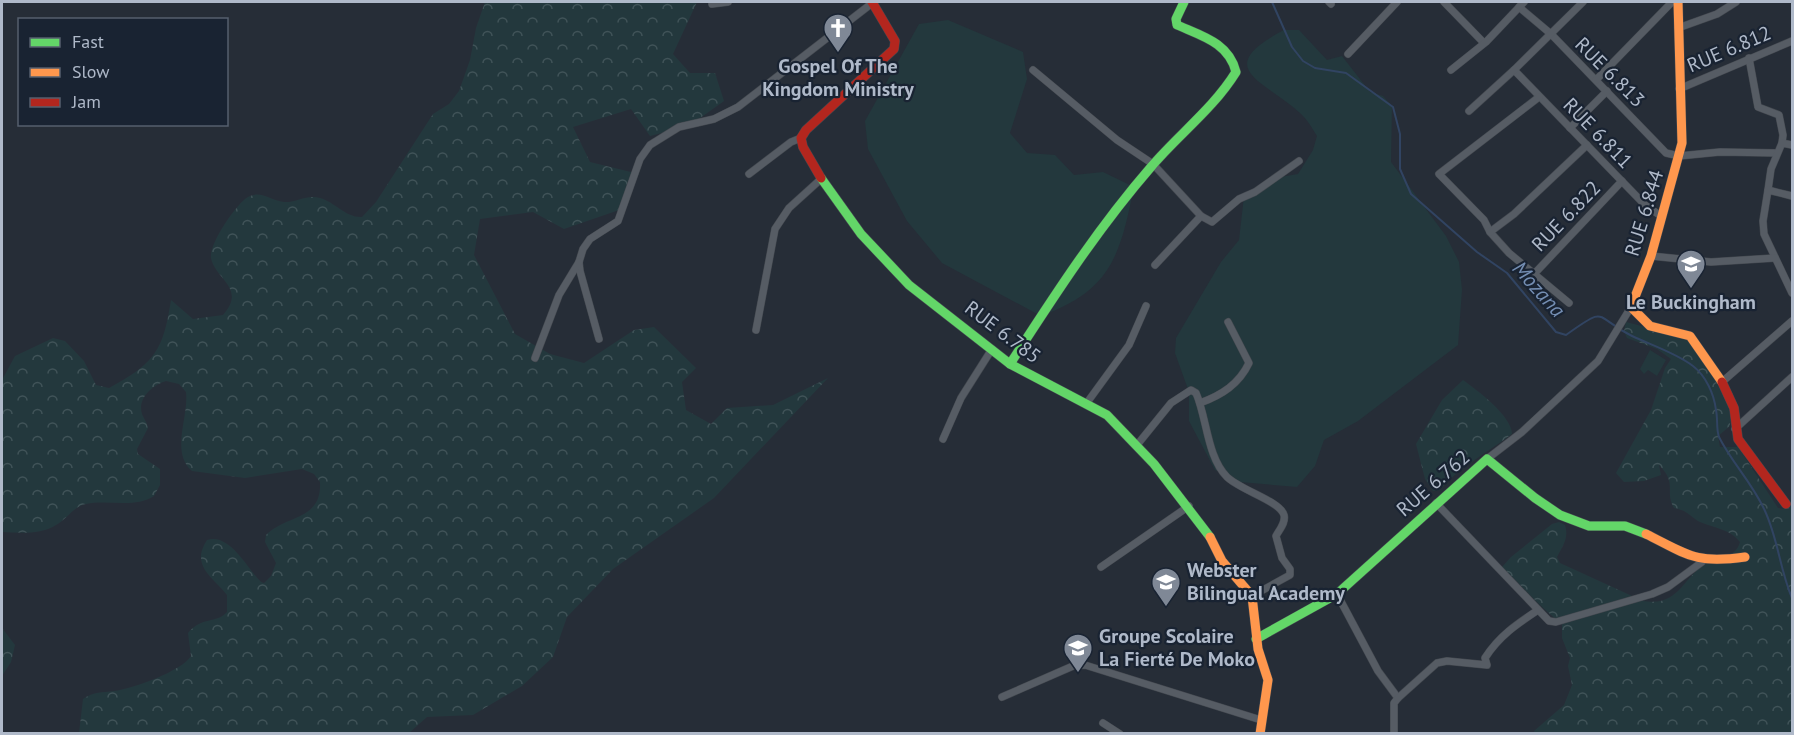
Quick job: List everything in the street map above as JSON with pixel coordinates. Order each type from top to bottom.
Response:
[{"type":"street","points":[[712,4],[728,2]]},
{"type":"street","points":[[1010,364],[1107,220],[1153,164],[1223,92],[1236,72],[1229,52],[1214,42],[1177,25],[1176,19],[1184,2]]},
{"type":"street","points":[[1348,54],[1397,2]]},
{"type":"street","points":[[1444,2],[1483,42]]},
{"type":"street","points":[[1468,111],[1514,70],[1583,2]]},
{"type":"street","points":[[1596,80],[1671,2]]},
{"type":"street","name":"RUE 6.844","points":[[1631,307],[1651,256],[1682,143],[1678,2]]},
{"type":"street","points":[[1678,28],[1717,15],[1736,2]]},
{"type":"street","points":[[535,358],[559,295],[590,239],[618,221],[640,159],[650,145],[679,127],[714,119],[738,107],[872,3],[895,41],[894,49],[806,130],[801,138],[791,142],[749,174]]},
{"type":"street","points":[[1451,70],[1522,4]]},
{"type":"street","name":"RUE 6.813","points":[[1522,4],[1666,153],[1679,156]]},
{"type":"street","name":"RUE 6.812","points":[[1679,89],[1792,41]]},
{"type":"street","points":[[1749,58],[1758,107],[1779,115],[1783,135],[1768,190],[1763,221],[1764,234],[1792,293]]},
{"type":"street","points":[[1033,70],[1117,140],[1153,164],[1201,216],[1212,222],[1239,199],[1255,192],[1299,161]]},
{"type":"street","name":"RUE 6.811","points":[[1514,70],[1645,205],[1661,216]]},
{"type":"street","points":[[1570,128],[1607,91]]},
{"type":"street","points":[[1539,98],[1499,130],[1440,171],[1484,220],[1490,232],[1509,253],[1569,303]]},
{"type":"street","name":"RUE 6.785","points":[[801,138],[803,147],[821,179],[861,234],[909,285],[1010,364],[1107,415],[1137,445],[1189,506],[1212,538],[1222,561],[1252,596]]},
{"type":"street","points":[[1782,143],[1792,146]]},
{"type":"street","points":[[1490,232],[1514,214],[1587,145]]},
{"type":"street","points":[[1679,156],[1777,153]]},
{"type":"street","points":[[756,330],[775,229],[789,208],[821,179]]},
{"type":"street","name":"RUE 6.822","points":[[1535,273],[1622,181]]},
{"type":"street","points":[[1768,190],[1792,196]]},
{"type":"street","points":[[1155,265],[1201,216]]},
{"type":"street","points":[[1651,256],[1711,262],[1775,258]]},
{"type":"street","points":[[579,262],[599,339]]},
{"type":"street","points":[[1086,404],[1129,345],[1146,306]]},
{"type":"street","points":[[1487,459],[1522,432],[1598,361],[1610,345],[1631,307],[1650,326],[1690,336],[1722,382],[1734,408],[1736,429],[1742,446],[1786,504]]},
{"type":"street","points":[[1722,382],[1792,321]]},
{"type":"street","points":[[1200,403],[1215,398],[1233,385],[1243,376],[1249,363],[1228,322]]},
{"type":"street","points":[[943,439],[961,398],[992,349]]},
{"type":"street","points":[[1736,429],[1792,377]]},
{"type":"street","points":[[1137,445],[1171,403],[1183,393],[1191,390],[1196,393],[1215,458],[1226,476],[1248,493],[1277,505],[1284,515],[1284,522],[1276,536],[1282,558],[1290,569],[1290,575],[1252,596],[1257,623],[1256,639],[1268,680],[1260,734]]},
{"type":"street","name":"RUE 6.762","points":[[1256,639],[1337,594],[1487,459],[1533,500],[1572,521],[1592,527],[1615,524],[1631,527],[1687,558],[1702,562],[1718,562],[1745,557]]},
{"type":"street","points":[[1436,503],[1550,621],[1556,622],[1652,594],[1668,587],[1702,562]]},
{"type":"street","points":[[1101,567],[1189,506]]},
{"type":"street","points":[[1337,594],[1374,666],[1398,698]]},
{"type":"street","points":[[1394,734],[1394,703],[1437,663],[1453,661],[1487,665],[1485,658],[1504,633],[1538,610]]},
{"type":"street","points":[[1002,697],[1073,666],[1085,665],[1261,720]]},
{"type":"street","points":[[1103,723],[1120,734]]},
{"type":"green space","points":[[485,2],[697,2],[673,54],[690,73],[715,73],[724,101],[689,126],[650,136],[631,109],[573,127],[590,162],[639,174],[622,209],[564,229],[533,212],[480,219],[474,255],[515,334],[550,354],[584,363],[634,330],[654,327],[696,368],[682,382],[686,410],[711,424],[727,408],[773,405],[828,378],[714,498],[613,569],[567,617],[553,657],[522,686],[473,715],[427,717],[409,733],[79,733],[83,699],[94,693],[122,690],[144,683],[178,668],[191,656],[188,633],[198,624],[223,616],[227,612],[227,595],[210,577],[202,564],[202,549],[207,540],[217,539],[234,549],[264,583],[271,576],[276,563],[265,542],[266,535],[274,528],[309,510],[319,495],[320,482],[314,474],[302,469],[245,478],[192,471],[182,454],[181,444],[186,392],[179,384],[166,381],[147,393],[141,408],[148,428],[137,449],[138,454],[160,469],[160,485],[154,496],[138,502],[82,505],[50,528],[30,533],[2,532],[2,380],[15,356],[53,338],[65,341],[84,361],[96,385],[109,388],[137,371],[154,354],[164,332],[171,300],[193,319],[223,315],[230,306],[231,291],[214,265],[211,252],[223,227],[245,199],[260,195],[284,202],[315,197],[351,215],[362,217],[376,202],[433,114],[449,104],[459,91],[470,60],[476,28]]},
{"type":"green space","points":[[948,20],[1023,52],[1027,79],[1010,133],[1027,153],[1055,155],[1074,175],[1103,172],[1134,187],[1124,232],[1109,267],[1098,282],[1084,294],[1065,306],[1041,316],[942,263],[907,221],[868,149],[865,121],[919,24]]},
{"type":"green space","points":[[1284,30],[1299,30],[1327,60],[1342,56],[1370,92],[1383,96],[1392,106],[1391,162],[1446,236],[1459,262],[1462,290],[1458,345],[1358,421],[1324,440],[1315,466],[1297,487],[1240,482],[1215,470],[1189,421],[1189,392],[1175,353],[1176,338],[1221,262],[1239,240],[1244,196],[1269,179],[1298,174],[1313,150],[1317,136],[1307,121],[1300,113],[1260,83],[1251,74],[1247,65],[1250,55],[1262,43]]},
{"type":"green space","points":[[1626,322],[1687,338],[1716,379],[1727,402],[1730,426],[1718,436],[1720,447],[1738,447],[1778,508],[1784,509],[1792,506],[1792,733],[1535,733],[1534,731],[1564,705],[1572,685],[1568,666],[1570,658],[1562,638],[1562,624],[1502,567],[1511,557],[1552,524],[1559,522],[1565,525],[1566,534],[1565,542],[1557,557],[1560,563],[1643,601],[1655,602],[1673,595],[1699,569],[1712,560],[1731,554],[1740,542],[1727,532],[1700,522],[1686,512],[1674,508],[1671,502],[1668,477],[1659,465],[1661,475],[1644,481],[1624,482],[1616,473],[1651,410],[1665,368],[1671,359],[1657,349],[1627,338],[1624,331]]},
{"type":"green space","points":[[1650,350],[1666,360],[1657,376],[1648,370],[1644,374],[1640,369]]},
{"type":"green space","points":[[1463,380],[1500,412],[1506,419],[1512,434],[1464,467],[1440,490],[1433,491],[1425,479],[1416,444],[1442,400]]},
{"type":"green space","points":[[2,628],[15,645],[11,662],[2,676]]},
{"type":"waterway","name":"Mozana","points":[[1272,2],[1292,47],[1303,61],[1315,68],[1346,73],[1393,107],[1400,134],[1400,169],[1411,194],[1477,252],[1507,273],[1556,332],[1566,335],[1589,319],[1600,317],[1632,336],[1679,357],[1702,375],[1713,398],[1719,437],[1765,511],[1792,598]]},
{"type":"traffic: fast","points":[[1010,364],[1060,288],[1113,214],[1162,155],[1217,98],[1236,72],[1221,47],[1177,25],[1176,19],[1184,2]]},
{"type":"traffic: fast","points":[[821,178],[861,234],[909,285],[1010,364],[1107,415],[1154,464],[1210,537]]},
{"type":"traffic: fast","points":[[1256,639],[1337,594],[1487,459],[1560,515],[1589,526],[1625,526],[1646,534]]},
{"type":"traffic: slow","points":[[1678,2],[1682,143],[1651,256],[1631,307],[1650,326],[1690,336],[1722,382]]},
{"type":"traffic: slow","points":[[1646,534],[1692,556],[1714,559],[1745,557]]},
{"type":"traffic: slow","points":[[1210,537],[1222,561],[1252,596],[1258,649],[1268,680],[1260,734]]},
{"type":"traffic: jam","points":[[821,178],[803,147],[801,138],[806,130],[894,49],[895,41],[872,2]]},
{"type":"traffic: jam","points":[[1722,382],[1734,408],[1738,439],[1786,504]]},
{"type":"place","name":"Gospel Of The Kingdom Ministry","points":[[838,54]]},
{"type":"place","name":"Le Buckingham","points":[[1691,290]]},
{"type":"place","name":"Webster Bilingual Academy","points":[[1166,608]]},
{"type":"place","name":"Groupe Scolaire La Fierté De Moko","points":[[1078,674]]}]
